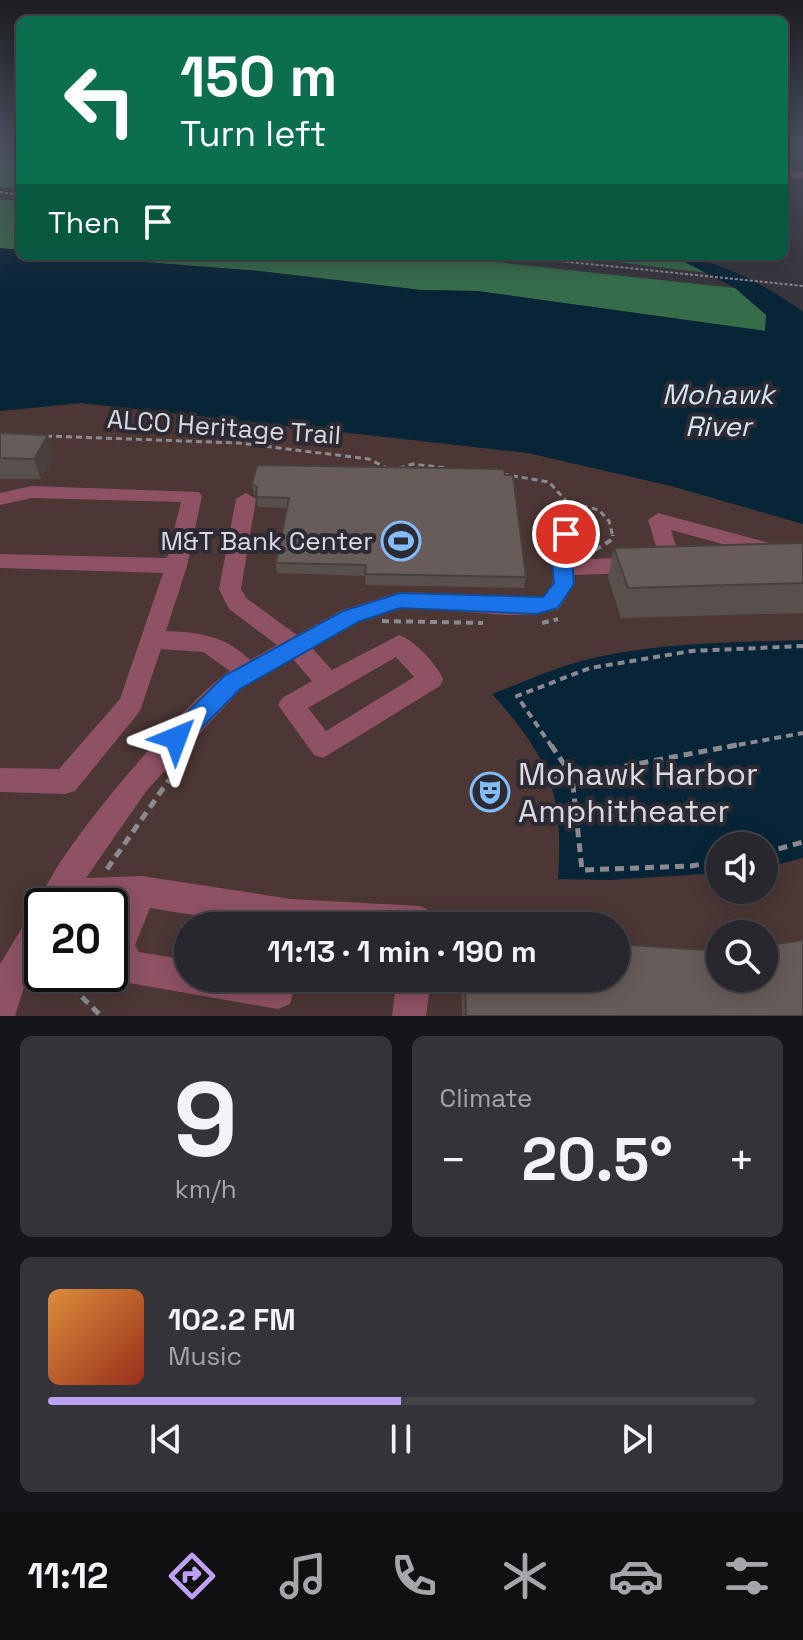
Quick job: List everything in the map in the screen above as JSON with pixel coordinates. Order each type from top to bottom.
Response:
[{"type":"street","points":[[0,499],[32,492],[192,496],[176,566],[131,704],[65,782],[0,780]]},
{"type":"street","points":[[246,499],[230,589],[237,603],[294,645],[329,683]]},
{"type":"street","points":[[573,568],[678,564],[658,520],[803,559]]},
{"type":"street","points":[[573,568],[562,548],[566,534],[576,525]]},
{"type":"street","points":[[731,561],[746,560],[756,546]]},
{"type":"street","points":[[0,561],[176,566]]},
{"type":"street","points":[[74,888],[137,781],[232,682],[350,616],[400,600],[537,607],[551,603],[560,594],[573,568]]},
{"type":"street","points":[[151,640],[204,642],[220,646],[247,673]]},
{"type":"street","points":[[399,644],[431,679],[323,747],[291,705],[329,683],[399,644]]},
{"type":"street","points":[[128,892],[142,891],[249,912]]},
{"type":"street","points":[[142,891],[118,946],[129,967],[174,975]]},
{"type":"street","points":[[0,1011],[11,977],[24,955]]},
{"type":"street","points":[[409,1016],[412,992]]},
{"type":"path","points":[[546,260],[803,286]]},
{"type":"path","name":"ALCO Heritage Trail","points":[[44,436],[239,443],[369,459],[388,468],[413,464],[455,469]]},
{"type":"path","points":[[496,474],[552,481],[562,488],[567,502],[588,504],[603,511],[613,523],[613,539],[599,548],[582,553],[573,568]]},
{"type":"path","points":[[536,623],[565,615]]},
{"type":"path","points":[[371,622],[486,623]]},
{"type":"path","points":[[706,863],[582,870],[572,776],[517,696],[590,668],[692,651],[803,646]]},
{"type":"path","points":[[551,780],[803,733]]},
{"type":"path","points":[[76,888],[177,769]]},
{"type":"path","points":[[778,849],[803,842]]},
{"type":"path","points":[[77,992],[101,1016]]},
{"type":"shaded area","points":[[81,403],[528,453],[671,486],[803,524],[803,1016],[0,1016],[0,411]]},
{"type":"green space","points":[[0,199],[16,201],[16,250],[0,248]]},
{"type":"green space","points":[[119,260],[477,260],[735,288],[767,315],[765,331],[477,291],[421,290],[259,271]]},
{"type":"green space","points":[[600,260],[681,260],[707,273]]},
{"type":"water","name":"Mohawk River","points":[[0,248],[16,250],[16,260],[119,260],[259,271],[421,290],[477,291],[765,331],[766,315],[735,288],[681,260],[702,260],[758,284],[803,312],[803,524],[671,486],[528,453],[81,403],[0,411]]},
{"type":"water","points":[[803,640],[803,858],[778,864],[778,832],[706,832],[706,874],[610,880],[558,879],[558,823],[549,778],[527,738],[492,694],[567,665],[606,655],[690,645]]},
{"type":"building","points":[[0,433],[48,435],[34,459],[0,458]]},
{"type":"building","name":"M&T Bank Center","points":[[257,465],[504,469],[505,475],[513,475],[526,577],[365,574],[366,565],[276,563],[289,498],[256,497],[257,487],[252,484]]},
{"type":"building","points":[[803,543],[803,583],[628,588],[614,548]]},
{"type":"building","points":[[803,940],[803,1016],[466,1016],[465,992],[630,992],[630,945],[706,950],[706,992],[778,992],[778,944]]},
{"type":"place","name":"M&T Bank Center","points":[[401,541]]},
{"type":"place","name":"Mohawk Harbor Amphitheater","points":[[490,792]]},
{"type":"route","points":[[176,738],[232,682],[350,616],[400,600],[537,607],[551,603],[564,584],[562,548],[566,534]]}]
